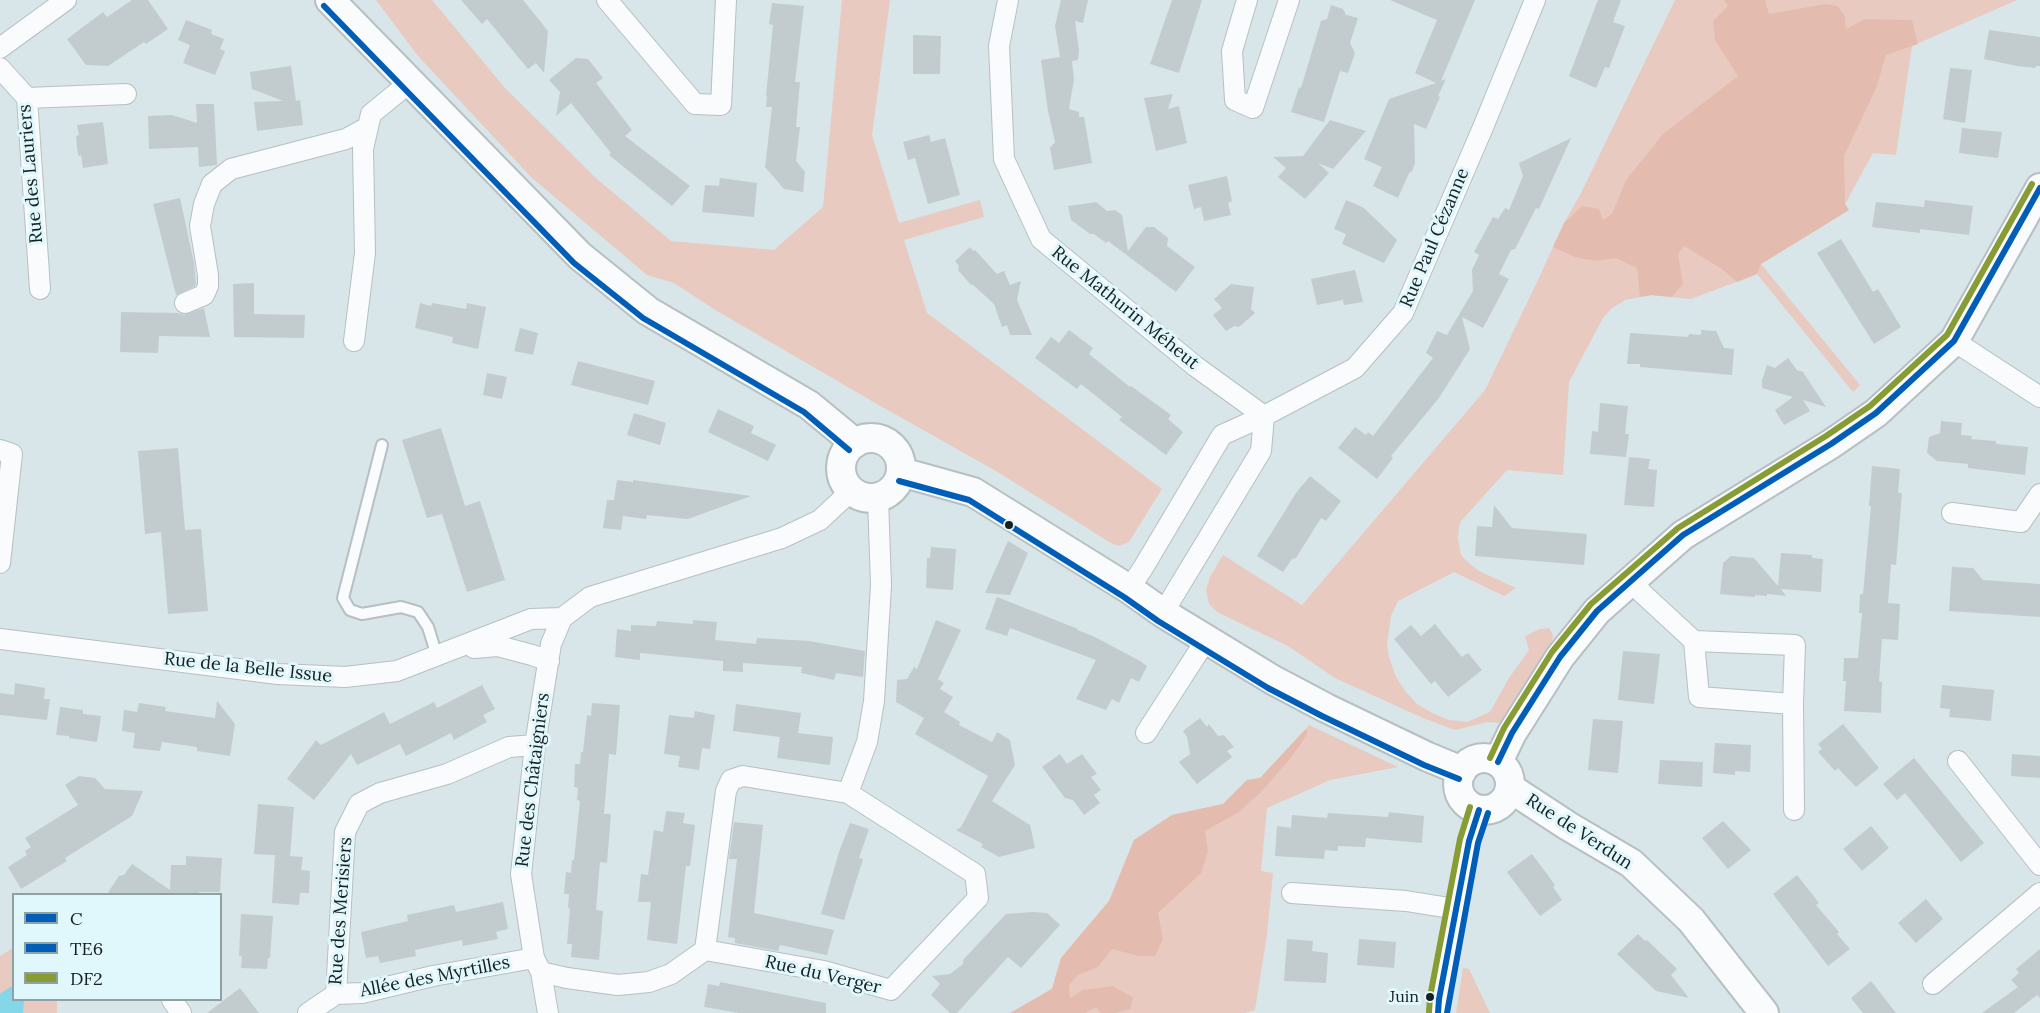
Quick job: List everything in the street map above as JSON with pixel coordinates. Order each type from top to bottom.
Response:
[{"type":"street","points":[[0,48],[66,0]]},
{"type":"street","points":[[330,0],[580,256],[648,311],[809,405],[855,443]]},
{"type":"street","points":[[607,0],[695,104],[721,105],[726,0]]},
{"type":"street","name":"Rue Mathurin Méheut","points":[[1008,0],[999,46],[1004,159],[1041,239],[1195,366],[1264,416]]},
{"type":"street","points":[[1247,0],[1232,51],[1234,90],[1235,100],[1253,108],[1289,0]]},
{"type":"street","name":"Rue Paul Cézanne","points":[[1129,589],[1222,435],[1264,416],[1355,368],[1403,313],[1535,0]]},
{"type":"street","name":"Rue des Lauriers","points":[[0,68],[27,98],[40,289]]},
{"type":"street","points":[[354,340],[365,252],[363,150],[368,127],[371,114],[410,83]]},
{"type":"street","points":[[27,98],[126,94]]},
{"type":"street","points":[[185,303],[204,295],[208,286],[200,226],[204,204],[212,184],[231,169],[346,139],[368,127]]},
{"type":"street","points":[[1498,762],[1512,733],[1560,657],[1597,611],[1683,535],[1831,444],[1876,413],[1954,341],[2040,188]]},
{"type":"street","points":[[1954,341],[2040,397]]},
{"type":"street","points":[[1163,613],[1261,451],[1264,416]]},
{"type":"street","points":[[562,618],[590,597],[782,538],[864,495],[894,489],[901,472],[901,462],[897,453],[883,440],[864,439],[855,443],[848,448],[841,466],[845,484],[864,495],[881,585],[874,701],[867,742],[848,793]]},
{"type":"street","points":[[0,450],[12,454],[0,563]]},
{"type":"street","points":[[901,472],[972,492],[1273,680],[1326,708],[1462,771]]},
{"type":"street","points":[[1952,513],[2021,522],[2040,494]]},
{"type":"street","points":[[1632,579],[1642,593],[1694,641],[1795,645],[1794,810]]},
{"type":"street","name":"Rue de la Belle Issue","points":[[0,639],[278,674],[345,678],[396,671],[531,619],[562,618]]},
{"type":"street","name":"Rue des Châtaigniers","points":[[548,1013],[521,874],[535,745],[551,644],[562,618]]},
{"type":"street","points":[[1146,732],[1206,640]]},
{"type":"street","points":[[1694,641],[1699,697],[1793,704]]},
{"type":"street","points":[[443,653],[498,646],[549,661]]},
{"type":"street","name":"Rue des Merisiers","points":[[308,1013],[336,994],[345,832],[358,804],[380,793],[447,774],[509,747],[535,745]]},
{"type":"street","points":[[1490,759],[1498,762],[1508,773],[1510,788],[1508,796],[1496,808],[1479,810],[1471,807],[1460,795],[1459,778],[1462,771],[1474,760],[1490,759]]},
{"type":"street","points":[[1958,761],[2040,865]]},
{"type":"street","name":"Rue du Verger","points":[[743,776],[848,793],[975,874],[978,898],[891,990],[824,972],[705,950],[726,791],[731,780],[743,776]]},
{"type":"street","name":"Rue de Verdun","points":[[1510,788],[1631,863],[1691,920],[1764,1013]]},
{"type":"street","points":[[1438,1013],[1469,841],[1479,810]]},
{"type":"street","points":[[1292,892],[1406,901],[1456,909]]},
{"type":"street","points":[[1934,984],[2040,893]]},
{"type":"street","points":[[538,965],[567,978],[618,985],[649,982],[671,974],[705,950]]},
{"type":"street","name":"Allée des Myrtilles","points":[[336,994],[362,993],[433,976],[538,965]]},
{"type":"lane","points":[[382,445],[343,598],[350,610],[362,614],[402,607],[418,612],[443,653]]},
{"type":"shaded area","points":[[376,0],[432,0],[505,88],[597,179],[671,241],[774,250],[823,207],[842,0],[890,0],[872,135],[899,223],[980,200],[984,217],[904,240],[927,313],[1162,489],[1129,542],[1119,546],[1111,543],[996,471],[717,311],[674,283],[647,275],[531,177],[418,56]]},
{"type":"shaded area","points":[[1675,0],[2017,0],[1912,46],[1896,155],[1873,153],[1845,204],[1849,210],[1761,264],[1860,385],[1853,392],[1757,274],[1691,299],[1651,295],[1625,300],[1611,309],[1603,318],[1569,382],[1563,475],[1507,470],[1461,521],[1458,539],[1461,555],[1479,571],[1516,588],[1504,596],[1454,572],[1398,601],[1391,616],[1387,644],[1389,657],[1396,677],[1406,692],[1417,704],[1432,713],[1449,720],[1467,722],[1490,712],[1509,678],[1529,650],[1525,636],[1540,629],[1549,628],[1553,635],[1551,651],[1503,723],[1487,722],[1455,730],[1423,718],[1335,678],[1288,646],[1217,612],[1209,604],[1206,590],[1210,577],[1223,555],[1302,605],[1485,390],[1564,223],[1580,195]]},
{"type":"shaded area","points":[[1724,0],[1765,0],[1769,14],[1825,4],[1838,6],[1845,17],[1846,29],[1865,19],[1912,20],[1918,44],[1886,55],[1877,86],[1844,156],[1845,204],[1849,210],[1761,264],[1757,274],[1737,282],[1722,269],[1684,246],[1678,254],[1683,284],[1672,297],[1651,295],[1640,297],[1637,268],[1615,258],[1595,261],[1575,257],[1553,247],[1564,223],[1582,206],[1599,209],[1603,220],[1612,214],[1626,180],[1663,134],[1738,76],[1715,40],[1713,21],[1728,6]]},
{"type":"shaded area","points":[[1309,725],[1398,767],[1330,780],[1267,808],[1261,871],[1273,873],[1267,935],[1255,1010],[1245,1013],[1010,1013],[1052,989],[1061,958],[1109,901],[1134,840],[1172,815],[1223,804],[1247,780],[1260,778]]},
{"type":"shaded area","points":[[1305,730],[1308,731],[1306,736],[1293,755],[1263,790],[1239,812],[1205,831],[1208,851],[1201,873],[1158,913],[1163,939],[1155,956],[1138,956],[1112,949],[1098,967],[1078,975],[1069,985],[1070,998],[1083,990],[1113,986],[1133,997],[1130,1009],[1115,1013],[1101,1013],[1096,1007],[1085,1013],[1010,1013],[1052,989],[1061,958],[1109,901],[1134,840],[1172,815],[1223,804],[1247,780],[1260,778]]},
{"type":"shaded area","points":[[12,949],[12,1001],[57,1001],[57,1013],[0,1013],[0,956]]},
{"type":"shaded area","points":[[1463,968],[1469,969],[1490,1013],[1456,1013]]},
{"type":"water","points":[[12,987],[12,1001],[24,1001],[23,1013],[0,1013],[0,994]]},
{"type":"building","points":[[132,0],[148,0],[168,29],[108,66],[86,65],[67,39],[103,12],[107,17]]},
{"type":"building","points":[[461,0],[523,0],[548,31],[544,73],[536,63],[528,69],[487,19],[482,24]]},
{"type":"building","points":[[1061,0],[1088,0],[1083,23],[1075,21],[1079,50],[1078,60],[1072,61],[1074,79],[1069,109],[1079,112],[1079,117],[1084,117],[1092,163],[1054,170],[1050,148],[1055,142],[1041,60],[1060,57],[1055,26]]},
{"type":"building","points":[[1172,0],[1202,0],[1179,73],[1150,64]]},
{"type":"building","points":[[1390,0],[1475,0],[1441,81],[1446,79],[1426,129],[1414,124],[1415,163],[1398,198],[1373,186],[1382,167],[1364,159],[1389,99],[1436,83],[1415,73],[1437,20]]},
{"type":"building","points":[[1598,0],[1621,0],[1613,22],[1625,26],[1609,68],[1605,67],[1596,88],[1569,76]]},
{"type":"building","points":[[772,3],[804,6],[795,82],[800,82],[796,127],[800,127],[796,161],[805,172],[803,192],[784,189],[765,167],[772,107],[766,107],[766,96],[773,25],[769,24]]},
{"type":"building","points":[[1331,5],[1343,9],[1346,15],[1358,18],[1350,43],[1355,53],[1348,73],[1340,71],[1324,122],[1291,112],[1299,87],[1301,88],[1321,21],[1327,19]]},
{"type":"building","points":[[186,20],[212,30],[211,34],[224,39],[220,49],[225,51],[215,75],[183,63],[190,45],[178,40]]},
{"type":"building","points":[[1989,30],[2040,37],[2040,66],[2035,68],[2017,66],[1984,59]]},
{"type":"building","points":[[913,35],[941,36],[940,74],[913,74]]},
{"type":"building","points":[[576,58],[588,59],[603,78],[596,83],[632,130],[625,136],[690,186],[672,206],[609,155],[611,153],[571,103],[556,116],[560,92],[549,80]]},
{"type":"building","points":[[291,66],[296,101],[300,100],[303,125],[257,131],[254,102],[283,101],[252,89],[250,72]]},
{"type":"building","points":[[1950,68],[1972,70],[1965,123],[1943,119]]},
{"type":"building","points":[[1173,94],[1168,109],[1179,106],[1187,143],[1156,151],[1144,98]]},
{"type":"building","points":[[196,104],[214,104],[217,165],[199,167],[198,147],[149,149],[148,116],[172,115],[197,123]]},
{"type":"building","points":[[1330,120],[1366,131],[1333,169],[1318,163],[1329,173],[1305,199],[1278,177],[1286,168],[1273,157],[1303,156]]},
{"type":"building","points":[[103,122],[108,164],[83,168],[81,155],[78,156],[77,125]]},
{"type":"building","points":[[1962,128],[2002,132],[1998,158],[1959,153]]},
{"type":"building","points":[[929,135],[931,142],[945,138],[960,195],[928,204],[915,158],[908,160],[903,142]]},
{"type":"building","points":[[1571,138],[1539,209],[1536,208],[1499,274],[1509,279],[1483,328],[1462,317],[1470,349],[1439,398],[1391,456],[1393,458],[1377,479],[1338,448],[1355,427],[1366,435],[1368,432],[1373,436],[1433,358],[1426,353],[1437,331],[1447,335],[1473,291],[1472,270],[1479,255],[1474,252],[1493,217],[1498,219],[1505,208],[1509,210],[1523,176],[1519,163]]},
{"type":"building","points":[[1227,176],[1232,201],[1228,203],[1231,215],[1204,221],[1201,207],[1194,209],[1188,185]]},
{"type":"building","points":[[720,178],[757,183],[754,217],[702,212],[705,185],[719,186]]},
{"type":"building","points":[[180,198],[196,283],[195,286],[176,295],[153,204]]},
{"type":"building","points":[[1346,200],[1364,208],[1397,240],[1384,263],[1342,244],[1346,234],[1334,229]]},
{"type":"building","points":[[1925,200],[1973,206],[1969,235],[1920,229],[1920,233],[1872,227],[1876,202],[1924,207]]},
{"type":"building","points":[[1096,202],[1107,211],[1115,210],[1122,215],[1128,251],[1146,227],[1154,227],[1168,238],[1167,246],[1195,267],[1176,292],[1108,241],[1106,243],[1094,234],[1090,234],[1071,220],[1068,206]]},
{"type":"building","points":[[1841,239],[1873,292],[1878,289],[1901,327],[1874,344],[1817,253]]},
{"type":"building","points":[[970,247],[997,274],[1004,271],[1010,285],[1021,281],[1017,300],[1032,335],[1010,335],[1007,325],[1002,327],[994,304],[971,285],[958,270],[959,266],[955,261]]},
{"type":"building","points":[[1355,270],[1363,302],[1344,305],[1343,300],[1317,305],[1311,279]]},
{"type":"building","points":[[254,283],[254,314],[305,315],[304,338],[234,337],[233,284]]},
{"type":"building","points":[[1231,284],[1254,287],[1251,309],[1255,313],[1239,327],[1234,326],[1226,331],[1213,315],[1222,308],[1214,299]]},
{"type":"building","points":[[420,303],[466,309],[467,303],[486,307],[478,349],[452,343],[453,337],[415,328]]},
{"type":"building","points":[[204,308],[210,337],[159,336],[158,353],[120,352],[121,312],[184,315]]},
{"type":"building","points":[[520,328],[538,333],[533,355],[514,351]]},
{"type":"building","points":[[1069,330],[1093,348],[1089,354],[1130,387],[1171,415],[1168,419],[1183,432],[1166,455],[1119,420],[1122,417],[1081,384],[1077,389],[1035,358],[1051,337],[1059,343]]},
{"type":"building","points":[[1701,330],[1716,331],[1724,348],[1734,349],[1732,375],[1627,364],[1630,333],[1688,337],[1689,334],[1701,335]]},
{"type":"building","points":[[1788,358],[1797,370],[1803,372],[1826,407],[1803,400],[1810,411],[1784,425],[1775,410],[1793,397],[1762,388],[1762,380],[1767,365],[1775,368]]},
{"type":"building","points":[[578,361],[655,381],[648,405],[571,385]]},
{"type":"building","points":[[487,373],[507,377],[502,399],[483,395]]},
{"type":"building","points":[[1600,403],[1628,406],[1625,434],[1629,434],[1626,457],[1590,454],[1592,431],[1598,432]]},
{"type":"building","points":[[718,409],[754,426],[751,433],[776,445],[768,461],[708,432]]},
{"type":"building","points":[[634,413],[666,423],[660,445],[627,435]]},
{"type":"building","points":[[1941,421],[1962,423],[1961,435],[1972,436],[1971,439],[2028,447],[2025,475],[1968,468],[1968,464],[1937,461],[1927,453],[1929,437],[1940,433]]},
{"type":"building","points":[[441,428],[465,506],[480,501],[505,580],[467,592],[442,514],[427,518],[402,440]]},
{"type":"building","points":[[178,448],[185,530],[201,529],[208,611],[168,614],[161,532],[145,534],[138,451]]},
{"type":"building","points":[[1629,457],[1650,459],[1648,469],[1657,470],[1654,507],[1624,505]]},
{"type":"building","points":[[1872,466],[1900,469],[1898,493],[1902,493],[1896,565],[1891,564],[1888,603],[1900,604],[1898,640],[1882,639],[1879,681],[1882,682],[1881,713],[1844,711],[1846,681],[1843,681],[1844,658],[1858,658],[1862,613],[1859,613],[1860,594],[1863,594],[1871,506],[1869,506]]},
{"type":"building","points":[[1310,476],[1341,501],[1326,521],[1321,518],[1296,558],[1292,559],[1283,572],[1257,556],[1296,493]]},
{"type":"building","points":[[617,480],[633,482],[633,480],[751,496],[688,519],[647,515],[646,519],[623,516],[621,530],[603,528],[607,500],[614,500]]},
{"type":"building","points":[[1494,505],[1512,528],[1587,534],[1584,565],[1475,556],[1477,526],[1492,527]]},
{"type":"building","points":[[1008,541],[1028,553],[1010,595],[985,593]]},
{"type":"building","points":[[931,547],[956,549],[953,590],[926,588],[927,558],[930,558]]},
{"type":"building","points":[[1781,553],[1812,555],[1812,558],[1823,559],[1821,592],[1781,589],[1786,596],[1767,594],[1767,596],[1755,595],[1755,597],[1720,594],[1723,563],[1731,556],[1754,558],[1778,586]]},
{"type":"building","points":[[1952,567],[1973,568],[1983,580],[2040,584],[2040,617],[1949,611]]},
{"type":"building","points":[[997,597],[1078,629],[1140,661],[1147,666],[1139,682],[1131,678],[1119,703],[1112,699],[1106,710],[1076,699],[1096,660],[1010,628],[1007,636],[985,629]]},
{"type":"building","points":[[693,620],[717,622],[715,640],[756,644],[757,638],[809,641],[865,651],[863,677],[836,673],[834,680],[801,673],[802,667],[743,663],[743,672],[723,671],[723,661],[640,653],[640,660],[615,657],[617,629],[631,631],[631,625],[656,626],[657,621],[693,624]]},
{"type":"building","points":[[936,620],[961,630],[938,679],[944,683],[940,689],[953,697],[944,712],[960,722],[959,725],[992,742],[997,732],[1010,740],[1015,765],[992,801],[1030,825],[1035,848],[999,857],[981,847],[983,844],[956,830],[961,827],[988,776],[915,734],[924,718],[896,702],[897,680],[907,679],[914,667],[917,669]]},
{"type":"building","points":[[1435,624],[1462,657],[1468,653],[1482,670],[1448,697],[1435,681],[1431,684],[1394,639],[1411,625],[1421,636]]},
{"type":"building","points":[[1623,651],[1660,654],[1654,704],[1618,700]]},
{"type":"building","points":[[15,683],[45,688],[44,699],[50,699],[47,720],[0,715],[0,693],[14,695]]},
{"type":"building","points":[[482,685],[495,709],[483,715],[487,722],[454,740],[451,733],[406,756],[400,744],[357,765],[351,754],[314,800],[287,779],[316,740],[321,745],[384,712],[390,724],[434,702],[437,708]]},
{"type":"building","points":[[1942,685],[1994,690],[1991,721],[1949,717],[1950,709],[1940,708]]},
{"type":"building","points":[[217,701],[235,724],[230,756],[197,751],[197,747],[162,742],[160,751],[133,748],[135,733],[122,731],[124,710],[137,712],[139,703],[166,707],[165,711],[215,718]]},
{"type":"building","points":[[592,703],[620,705],[616,755],[609,754],[604,814],[611,814],[607,863],[600,862],[596,910],[603,911],[599,960],[571,957],[572,944],[567,944],[569,894],[564,894],[566,872],[571,873],[572,860],[574,860],[580,801],[577,800],[578,788],[574,787],[575,764],[580,764],[587,715],[591,716]]},
{"type":"building","points":[[736,704],[801,713],[798,733],[833,737],[830,765],[777,758],[780,737],[733,731]]},
{"type":"building","points":[[60,707],[83,710],[83,714],[101,716],[97,742],[56,735]]},
{"type":"building","points":[[695,711],[715,715],[710,749],[702,748],[699,770],[678,767],[680,756],[664,754],[669,715],[694,718]]},
{"type":"building","points":[[1200,718],[1207,727],[1209,724],[1218,736],[1224,735],[1234,747],[1227,751],[1232,757],[1197,784],[1179,762],[1190,754],[1187,737],[1183,731]]},
{"type":"building","points":[[1593,719],[1623,721],[1618,773],[1588,770]]},
{"type":"building","points":[[1843,724],[1879,768],[1856,787],[1838,768],[1835,771],[1818,752],[1822,749],[1818,744]]},
{"type":"building","points":[[1715,743],[1751,745],[1750,772],[1735,771],[1735,775],[1713,773]]},
{"type":"building","points":[[1060,754],[1067,764],[1082,754],[1097,774],[1091,777],[1101,790],[1094,795],[1100,803],[1084,815],[1073,800],[1065,798],[1042,767]]},
{"type":"building","points":[[2012,754],[2040,756],[2040,778],[2011,776]]},
{"type":"building","points":[[1914,758],[1984,843],[1961,862],[1905,793],[1897,800],[1883,784]]},
{"type":"building","points":[[1660,760],[1703,762],[1702,787],[1658,784]]},
{"type":"building","points":[[79,776],[95,778],[105,789],[143,791],[132,816],[65,858],[67,861],[21,889],[8,867],[27,855],[25,851],[31,847],[25,838],[78,805],[65,785]]},
{"type":"building","points":[[258,804],[294,807],[290,856],[254,854]]},
{"type":"building","points":[[666,811],[685,813],[683,823],[695,825],[690,866],[686,866],[677,944],[647,940],[651,902],[638,902],[641,874],[648,875],[654,830],[663,832]]},
{"type":"building","points":[[1389,812],[1424,816],[1422,843],[1366,838],[1365,847],[1338,846],[1338,851],[1325,850],[1324,859],[1275,856],[1277,826],[1291,828],[1292,815],[1327,818],[1328,813],[1388,817]]},
{"type":"building","points":[[1723,821],[1751,850],[1728,869],[1702,838]]},
{"type":"building","points":[[734,822],[763,825],[754,913],[834,930],[827,955],[780,945],[778,951],[735,943],[735,938],[728,937],[737,859],[729,859]]},
{"type":"building","points":[[850,823],[869,829],[859,858],[863,859],[844,920],[821,914]]},
{"type":"building","points":[[1871,826],[1889,848],[1862,871],[1843,849]]},
{"type":"building","points":[[1532,854],[1555,885],[1553,887],[1562,900],[1540,916],[1507,872]]},
{"type":"building","points":[[275,855],[303,857],[301,870],[310,871],[309,893],[300,893],[299,905],[272,903]]},
{"type":"building","points":[[186,856],[222,858],[220,892],[108,893],[119,876],[124,875],[132,864],[170,890],[171,865],[186,865]]},
{"type":"building","points":[[1797,875],[1819,903],[1816,905],[1850,949],[1828,966],[1773,894]]},
{"type":"building","points":[[1926,899],[1943,919],[1916,943],[1898,923]]},
{"type":"building","points":[[503,902],[508,929],[496,932],[498,939],[463,946],[462,940],[415,950],[416,956],[380,963],[378,956],[366,958],[361,932],[408,921],[407,915],[454,905],[456,912]]},
{"type":"building","points":[[1047,913],[1060,925],[1021,968],[1008,957],[957,1013],[950,1013],[931,995],[940,984],[932,976],[950,974],[963,964],[963,960],[1006,914]]},
{"type":"building","points":[[241,914],[273,916],[267,969],[241,968],[242,956],[239,956]]},
{"type":"building","points":[[1638,934],[1677,969],[1671,975],[1689,998],[1656,991],[1617,954]]},
{"type":"building","points":[[1287,939],[1313,941],[1312,951],[1328,953],[1326,983],[1284,981]]},
{"type":"building","points":[[1359,939],[1396,942],[1394,968],[1357,965]]},
{"type":"building","points":[[2040,949],[2040,998],[2037,995],[2014,1013],[1982,1013],[2018,987],[2011,980],[2019,973],[2016,969]]},
{"type":"building","points":[[1871,981],[1896,1013],[1863,1013],[1851,998]]},
{"type":"building","points":[[720,982],[826,1003],[826,1013],[739,1013],[704,1007],[708,984],[719,986]]},
{"type":"building","points":[[240,988],[259,1013],[207,1013]]},
{"type":"transit line","name":"TE6","points":[[324,6],[574,263],[643,318],[804,412],[849,450]]},
{"type":"transit line","name":"DF2","points":[[1490,758],[1504,728],[1552,652],[1591,604],[1678,528],[1870,406],[1947,335],[2032,184]]},
{"type":"transit line","name":"C","points":[[1498,762],[1512,733],[1560,657],[1597,611],[1683,535],[1831,444],[1876,413],[1954,341],[2040,188]]},
{"type":"transit line","name":"TE6","points":[[899,481],[969,500],[1124,597],[1158,621],[1268,688],[1424,765],[1459,779]]},
{"type":"transit line","name":"DF2","points":[[1429,1012],[1460,839],[1470,807]]},
{"type":"transit line","name":"C","points":[[1438,1013],[1469,841],[1479,810]]},
{"type":"transit line","name":"TE6","points":[[1447,1013],[1478,843],[1488,813]]},
{"type":"place","name":"Juin","points":[[1430,997]]}]
